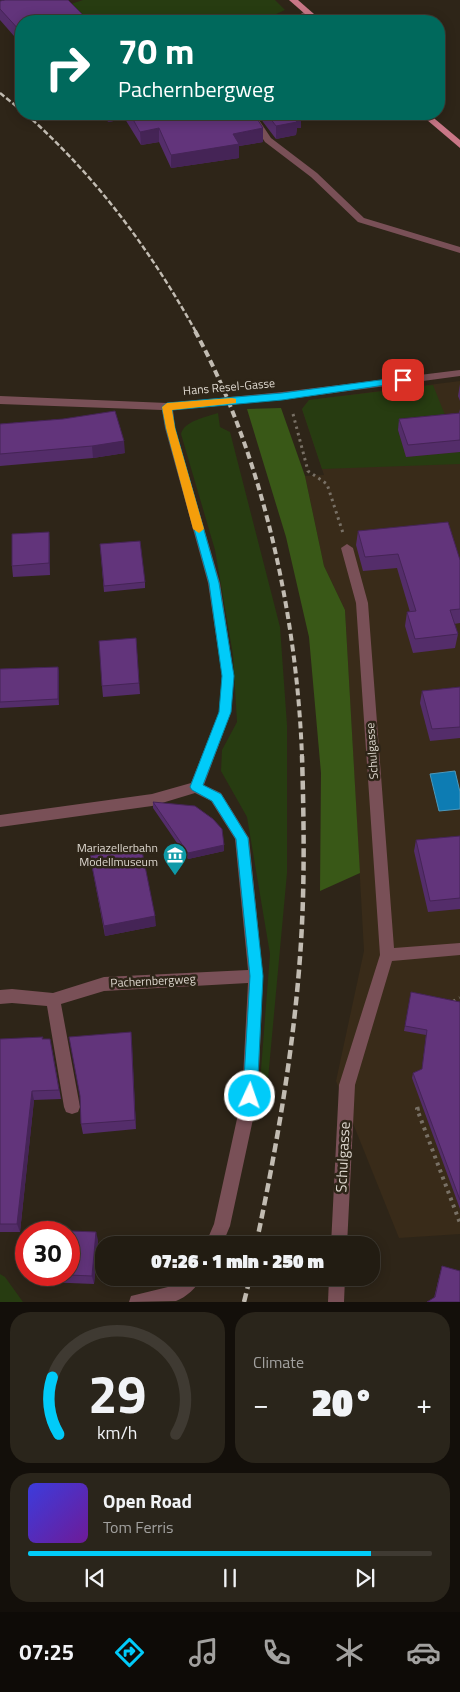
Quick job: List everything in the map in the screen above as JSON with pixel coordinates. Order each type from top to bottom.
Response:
[{"type":"main road","points":[[293,0],[310,15]]},
{"type":"main road","points":[[431,120],[460,145]]},
{"type":"street","points":[[255,120],[268,140],[314,175],[361,220],[460,250]]},
{"type":"street","name":"Hans Resel-Gasse","points":[[0,400],[167,407],[366,389],[460,372]]},
{"type":"street","points":[[167,407],[170,428],[214,583],[228,676],[225,712],[196,787]]},
{"type":"street","name":"Schulgasse","points":[[339,1236],[347,1085],[387,955],[362,603],[347,548]]},
{"type":"street","points":[[0,821],[152,800],[196,787],[216,798],[242,838],[256,976],[250,1096],[235,1172],[222,1226],[217,1236]]},
{"type":"street","points":[[387,955],[460,949]]},
{"type":"street","name":"Pachernbergweg","points":[[0,997],[12,996],[53,1000],[104,984],[256,976]]},
{"type":"street","points":[[53,1000],[72,1107]]},
{"type":"street","points":[[137,1302],[176,1293],[184,1286]]},
{"type":"street","points":[[336,1302],[337,1286]]},
{"type":"path","points":[[282,396],[292,412],[308,471],[327,484],[347,548]]},
{"type":"path","points":[[448,1005],[460,998]]},
{"type":"path","points":[[436,1106],[417,1109],[460,1223]]},
{"type":"shaded area","points":[[460,381],[460,1234],[399,1238],[336,1081],[364,951],[345,610],[324,566],[305,476],[324,475],[302,409],[309,400]]},
{"type":"green space","points":[[83,0],[275,0],[285,10],[274,15],[83,15],[71,4]]},
{"type":"green space","points":[[433,385],[449,425],[398,430],[406,457],[460,452],[460,464],[322,469],[302,409],[309,400]]},
{"type":"green space","points":[[281,408],[305,476],[324,566],[345,610],[360,873],[320,891],[321,773],[309,637],[286,537],[247,409]]},
{"type":"green space","points":[[218,413],[220,427],[230,432],[280,627],[287,725],[287,873],[265,1112],[258,1108],[270,954],[247,817],[221,771],[222,750],[237,722],[233,655],[215,550],[181,434],[186,426],[191,423]]},
{"type":"green space","points":[[0,1274],[5,1277],[23,1302],[0,1302]]},
{"type":"water","points":[[455,771],[460,792],[460,809],[439,811],[430,774]]},
{"type":"building","points":[[68,0],[83,15],[15,15],[15,25],[0,9],[0,1]]},
{"type":"building","points":[[133,120],[258,120],[263,128],[233,134],[239,144],[171,155],[159,128],[140,132]]},
{"type":"building","points":[[272,120],[296,120],[297,122],[276,126]]},
{"type":"building","points":[[115,411],[124,441],[92,446],[0,454],[0,424],[63,419]]},
{"type":"building","points":[[460,413],[460,440],[408,445],[399,419]]},
{"type":"building","points":[[448,522],[460,560],[460,609],[450,610],[458,634],[415,639],[407,612],[416,611],[398,554],[365,557],[358,531]]},
{"type":"building","points":[[49,532],[49,563],[12,566],[12,534]]},
{"type":"building","points":[[140,541],[145,582],[104,586],[100,544]]},
{"type":"building","points":[[136,638],[139,683],[102,686],[99,641]]},
{"type":"building","points":[[58,667],[58,699],[0,702],[0,669]]},
{"type":"building","points":[[460,687],[460,727],[432,729],[422,691]]},
{"type":"building","points":[[153,802],[195,806],[213,819],[222,829],[224,845],[188,853]]},
{"type":"building","points":[[460,836],[460,898],[430,901],[416,840]]},
{"type":"building","points":[[141,846],[155,916],[104,926],[90,856]]},
{"type":"building","points":[[411,992],[460,1002],[460,1200],[413,1073],[422,1069],[427,1030],[405,1026]]},
{"type":"building","points":[[131,1032],[135,1120],[81,1124],[80,1096],[69,1037]]},
{"type":"building","points":[[43,1037],[42,1039],[50,1039],[59,1090],[32,1091],[17,1221],[15,1221],[15,1224],[0,1224],[0,1039]]},
{"type":"building","points":[[80,1231],[96,1232],[92,1276],[80,1275]]},
{"type":"building","points":[[442,1266],[460,1271],[460,1302],[427,1302],[435,1297]]},
{"type":"railway","points":[[0,93],[15,105]]},
{"type":"railway","points":[[32,120],[76,163],[120,216],[160,272],[196,332]]},
{"type":"railway","points":[[195,331],[219,379],[240,430],[272,538],[284,593],[293,649],[302,757]]},
{"type":"railway","points":[[258,1236],[283,1102],[297,993],[302,932],[304,831],[302,756]]},
{"type":"railway","points":[[244,1302],[248,1286]]},
{"type":"slow traffic","points":[[199,529],[170,428],[167,407],[232,401]]},
{"type":"place","name":"Mariazellerbahn Modellmuseum","points":[[175,876]]},
{"type":"route","points":[[250,1096],[256,976],[242,838],[216,798],[196,787],[225,712],[228,676],[214,583],[170,428],[167,407],[282,396],[403,380]]}]
